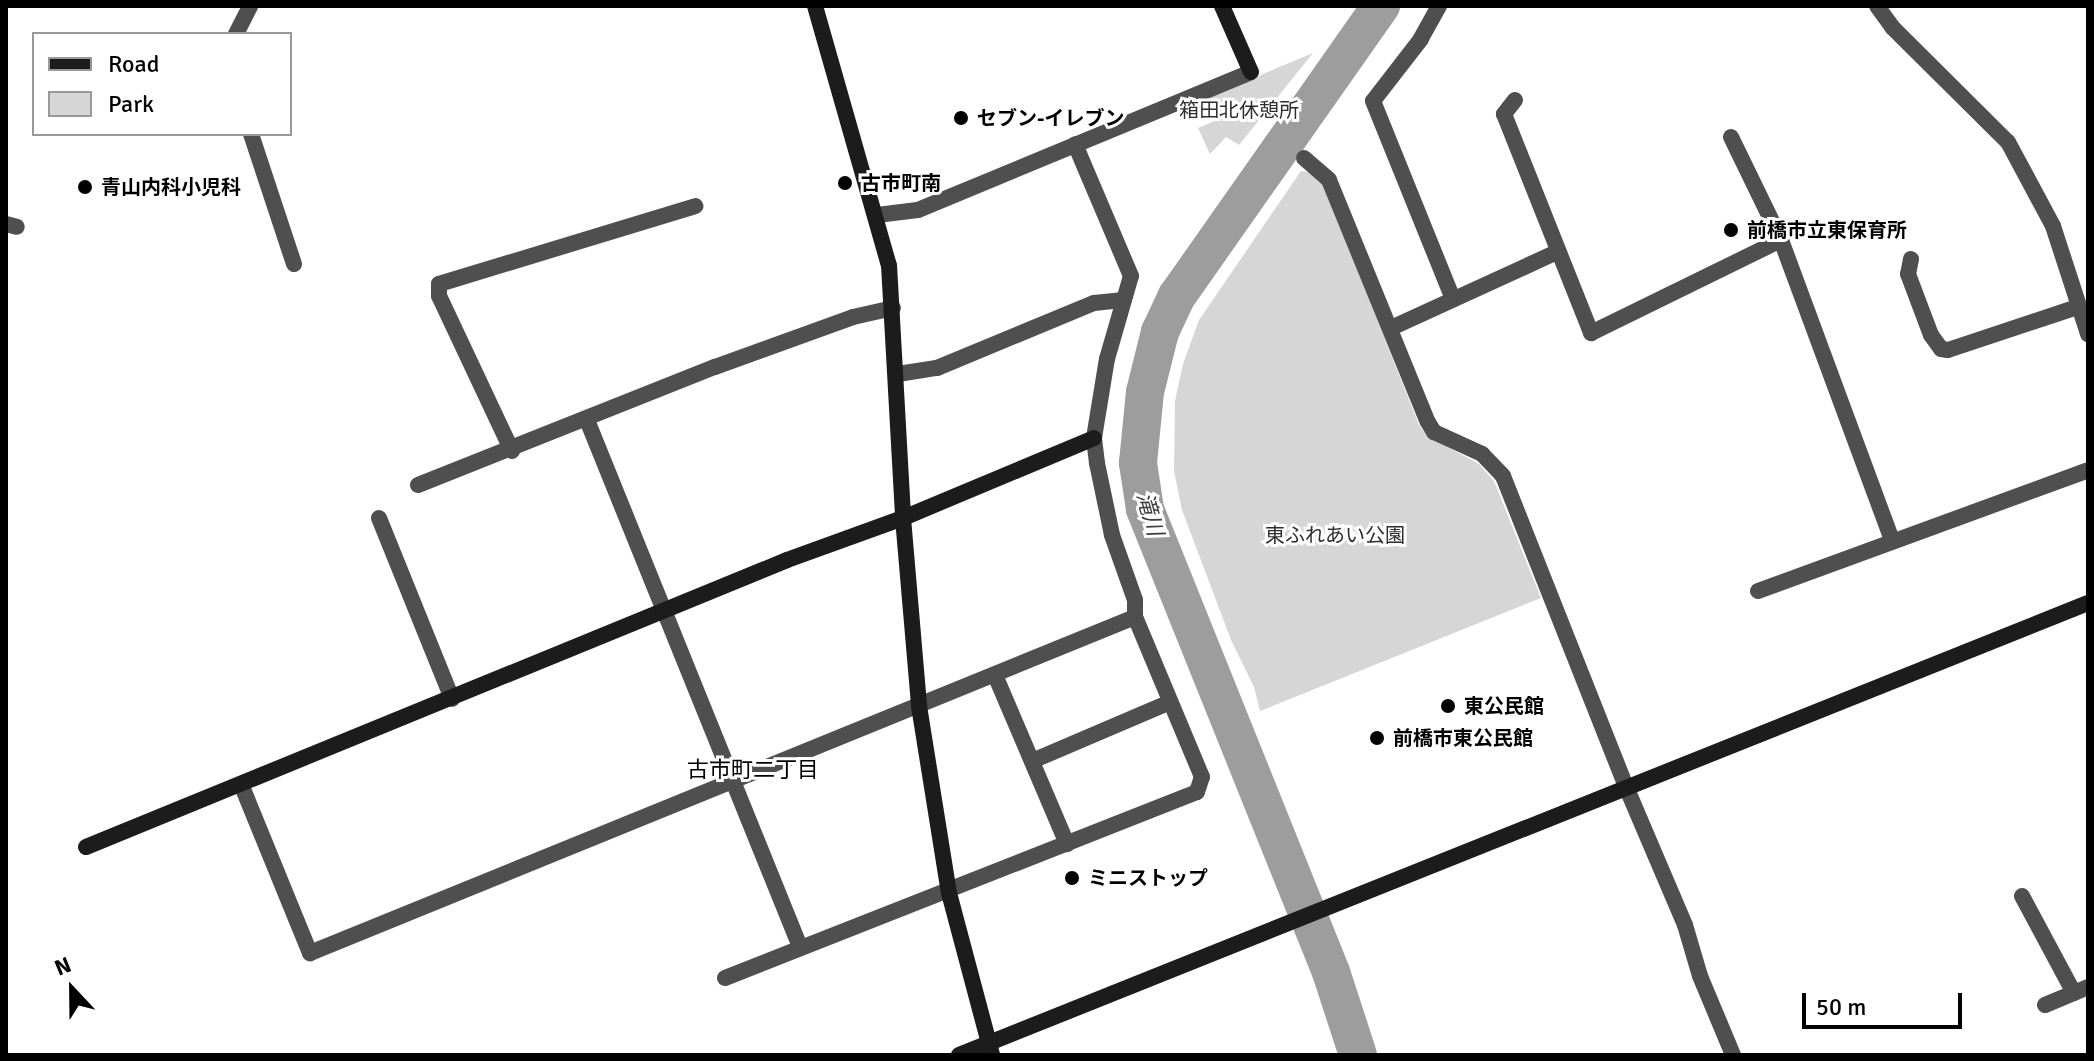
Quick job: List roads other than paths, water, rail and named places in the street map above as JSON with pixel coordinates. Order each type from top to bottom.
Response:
[{"type":"street","points":[[237,32],[250,6]]},
{"type":"street","points":[[815,6],[889,265],[898,374],[903,518],[919,706],[949,893],[990,1049]]},
{"type":"street","points":[[877,215],[918,210],[1251,72],[1222,6]]},
{"type":"street","points":[[1439,6],[1421,39],[1373,101],[1453,299]]},
{"type":"street","points":[[1877,6],[1892,27],[2008,142],[2053,226],[2088,334]]},
{"type":"street","points":[[1515,100],[1504,114],[1591,333],[1781,240]]},
{"type":"street","points":[[252,136],[294,264]]},
{"type":"street","points":[[1731,137],[1781,240],[1892,540]]},
{"type":"street","points":[[725,978],[949,893],[1197,792],[1202,777],[1135,617],[1135,600],[1112,535],[1094,438],[1107,359],[1131,276],[1075,144]]},
{"type":"street","points":[[1304,158],[1329,180],[1434,432],[1482,454],[1503,476],[1627,789],[1685,925],[1700,976],[1733,1055]]},
{"type":"street","points":[[512,451],[439,296],[439,284],[695,206]]},
{"type":"street","points":[[1391,328],[1557,252]]},
{"type":"street","points":[[1911,259],[1908,274],[1931,335],[1941,349],[1948,350],[2080,306]]},
{"type":"street","points":[[898,374],[937,368],[1094,303],[1124,300]]},
{"type":"street","points":[[418,485],[512,451],[715,367],[853,317],[893,308]]},
{"type":"street","points":[[587,420],[800,947]]},
{"type":"street","points":[[86,847],[1094,438]]},
{"type":"street","points":[[1758,591],[2088,470]]},
{"type":"street","points":[[379,518],[452,699]]},
{"type":"street","points":[[959,1055],[990,1049],[1278,929],[2088,603]]},
{"type":"street","points":[[241,784],[310,953],[1135,617]]},
{"type":"street","points":[[995,675],[1067,844]]},
{"type":"street","points":[[1032,761],[1170,702]]},
{"type":"street","points":[[2022,896],[2081,990],[2045,1005]]},
{"type":"waterway","name":"滝川","points":[[1358,1055],[1331,972],[1145,509],[1138,463],[1145,392],[1160,332],[1177,296],[1381,6]]},
{"type":"place","name":"セブン-イレブン","points":[[961,118]]},
{"type":"place","name":"古市町南","points":[[845,183]]},
{"type":"place","name":"青山内科小児科","points":[[85,187]]},
{"type":"place","name":"前橋市立東保育所","points":[[1731,230]]},
{"type":"place","name":"東公民館","points":[[1448,706]]},
{"type":"place","name":"前橋市東公民館","points":[[1377,738]]},
{"type":"place","name":"ミニストップ","points":[[1072,878]]},
{"type":"district","name":"古市町二丁目","points":[[753,770]]},
{"type":"park label","name":"箱田北休憩所","points":[[1239,110]]},
{"type":"park label","name":"東ふれあい公園","points":[[1335,535]]}]
